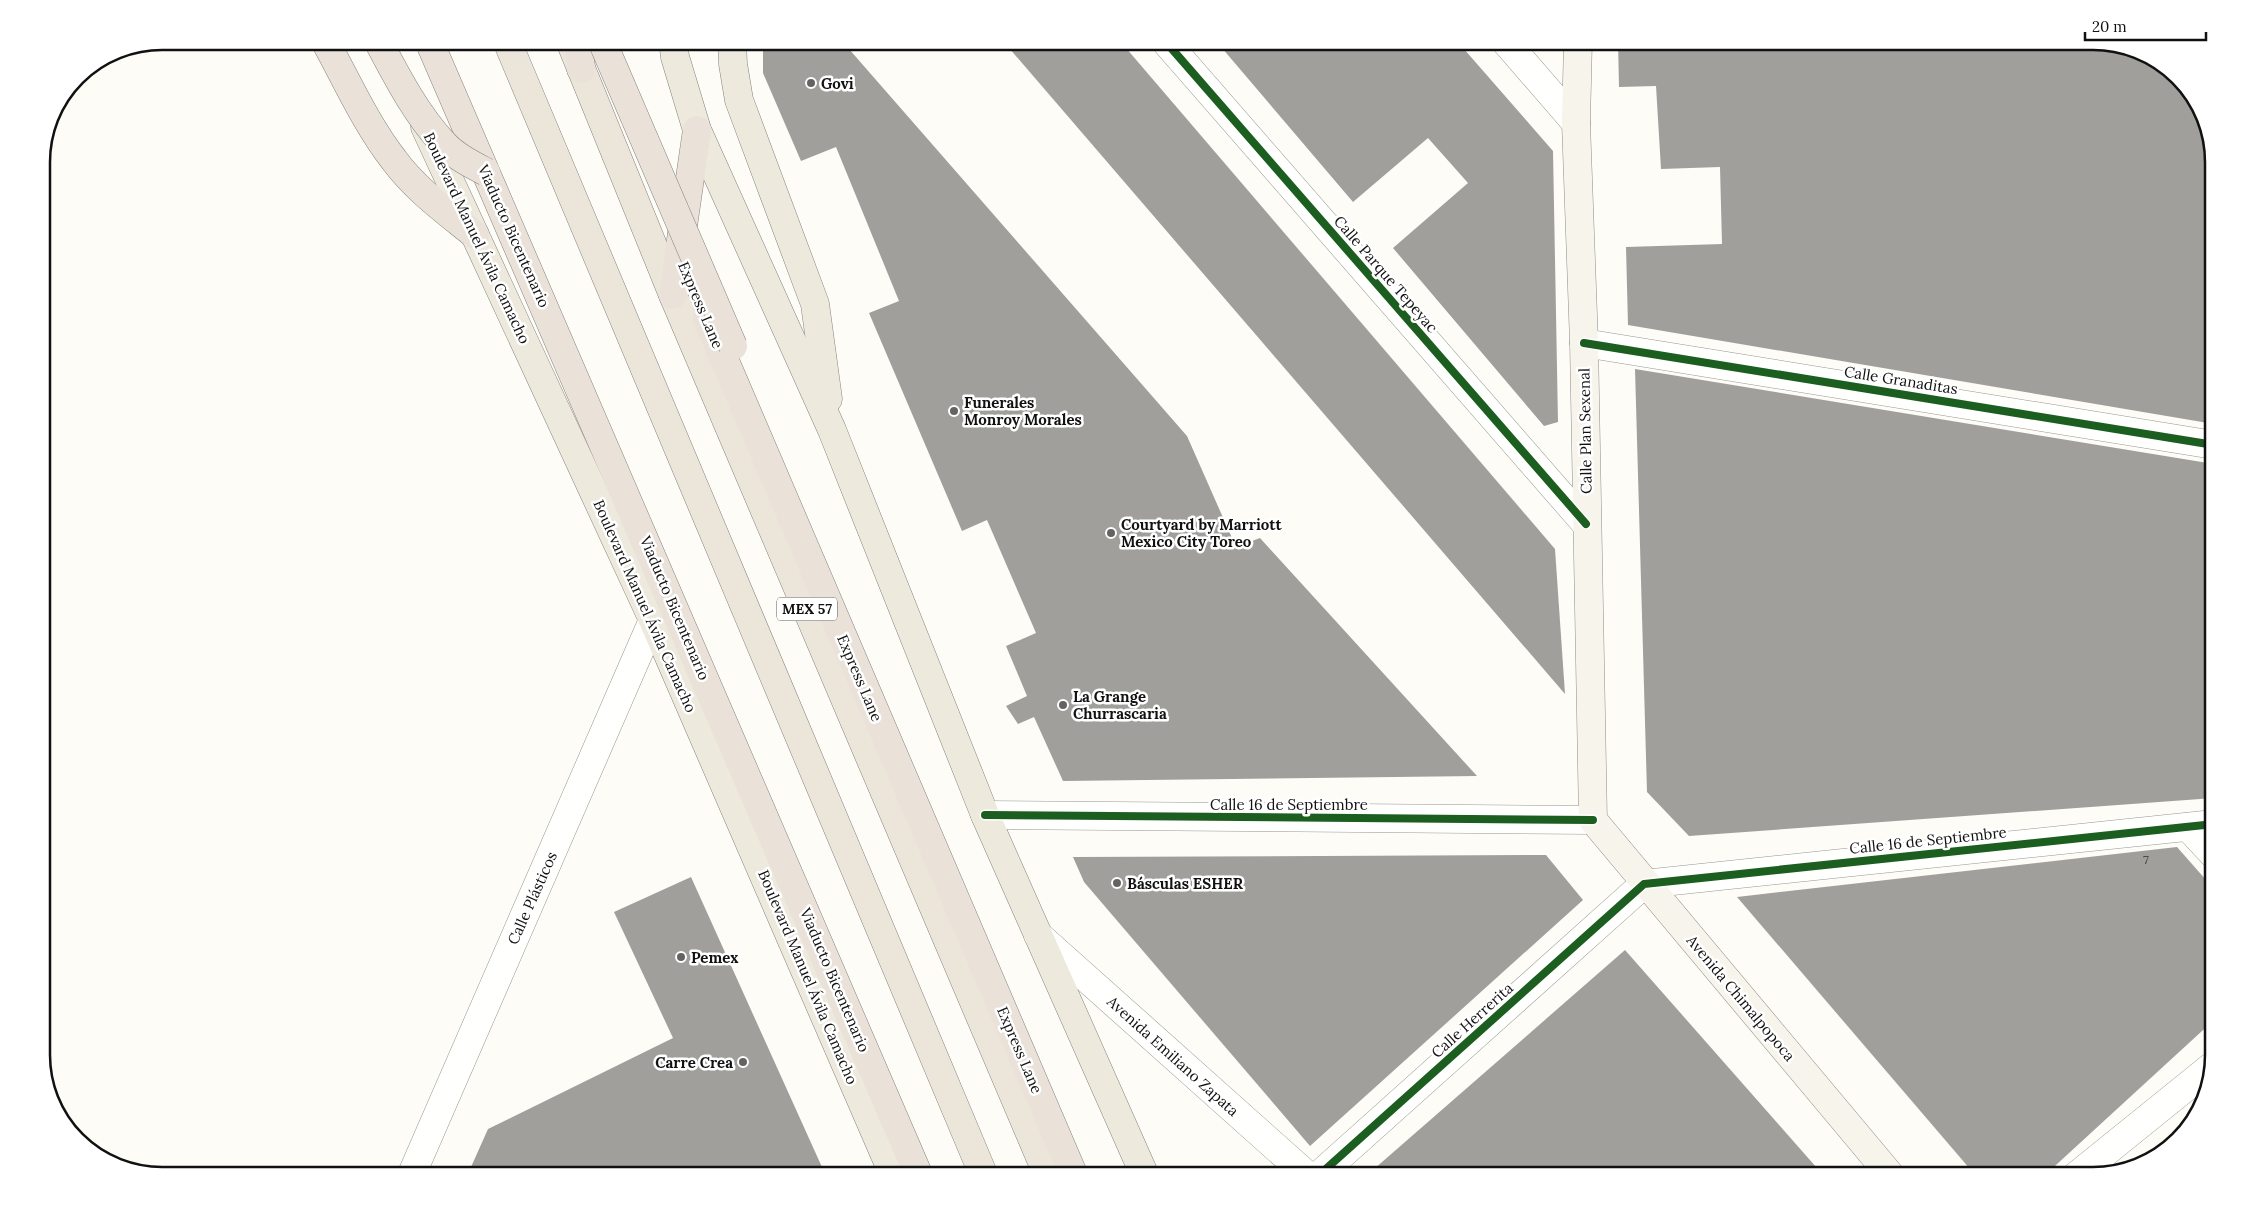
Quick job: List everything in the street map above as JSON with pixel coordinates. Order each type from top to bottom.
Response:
[{"type":"highway","points":[[330,50],[377,135],[394,161],[422,190],[475,235]]},
{"type":"highway","points":[[383,50],[405,93],[444,144],[460,157],[486,172]]},
{"type":"highway","name":"Viaducto Bicentenario","points":[[433,50],[915,1167]]},
{"type":"highway","points":[[511,50],[980,1167]]},
{"type":"highway","name":"MEX 57","points":[[574,50],[674,295],[1044,1167]]},
{"type":"highway","points":[[579,50],[581,69]]},
{"type":"highway","name":"Express Lane","points":[[594,50],[763,451],[1070,1167]]},
{"type":"highway","points":[[608,50],[1088,1167]]},
{"type":"highway","points":[[674,295],[697,130]]},
{"type":"main road","name":"Boulevard Manuel Ávila Camacho","points":[[390,50],[653,620],[890,1167]]},
{"type":"main road","points":[[674,50],[697,130],[832,430],[985,815],[1141,1167]]},
{"type":"main road","points":[[732,50],[739,100],[815,304],[832,430]]},
{"type":"main road","name":"Calle Plan Sexenal","points":[[1578,50],[1576,122],[1584,343],[1593,820]]},
{"type":"main road","name":"Avenida Chimalpopoca","points":[[1593,820],[1644,884],[1883,1167]]},
{"type":"street","name":"Calle Parque Tepeyac","points":[[1172,50],[1586,524]]},
{"type":"street","points":[[1513,50],[1576,122]]},
{"type":"street","name":"Calle Granaditas","points":[[1584,343],[2205,444]]},
{"type":"street","name":"Calle Plásticos","points":[[415,1167],[653,620]]},
{"type":"street","name":"Calle 16 de Septiembre","points":[[985,815],[1593,820]]},
{"type":"street","name":"Calle 16 de Septiembre","points":[[1644,884],[2201,826]]},
{"type":"street","name":"Calle Herrerita","points":[[1328,1167],[1644,884]]},
{"type":"street","name":"Avenida Emiliano Zapata","points":[[1038,935],[1298,1167]]},
{"type":"street","points":[[2087,1167],[2203,1073]]},
{"type":"building","points":[[763,50],[850,50],[1187,436],[1236,547],[1260,538],[1477,776],[1063,781],[1034,717],[1018,724],[1006,706],[1027,696],[1006,646],[1036,633],[987,520],[962,531],[869,313],[899,301],[836,147],[801,161],[763,73]]},
{"type":"building","points":[[1011,50],[1128,50],[1555,549],[1565,694]]},
{"type":"building","points":[[1224,50],[1465,50],[1553,151],[1558,422],[1544,426],[1393,248],[1468,183],[1428,138],[1353,202]]},
{"type":"building","points":[[1618,50],[2093,50],[2122,54],[2143,62],[2167,78],[2177,88],[2193,112],[2203,140],[2205,154],[2205,422],[1628,325],[1626,247],[1722,244],[1720,167],[1661,169],[1656,86],[1619,87]]},
{"type":"building","points":[[1635,369],[2205,463],[2205,799],[1689,836],[1647,792]]},
{"type":"building","points":[[2177,847],[2205,879],[2205,1028],[2054,1167],[1968,1167],[1737,897]]},
{"type":"building","points":[[1546,855],[1583,900],[1310,1146],[1084,882],[1073,857]]},
{"type":"building","points":[[691,877],[822,1167],[471,1167],[488,1129],[673,1038],[614,912]]},
{"type":"building","points":[[1625,950],[1816,1167],[1376,1167]]},
{"type":"cycle path","points":[[1173,50],[1586,524]]},
{"type":"cycle path","points":[[1584,343],[2205,444]]},
{"type":"cycle path","points":[[985,815],[1593,820]]},
{"type":"cycle path","points":[[1328,1167],[1644,884],[2205,825]]},
{"type":"place","name":"Govi","points":[[811,83]]},
{"type":"place","name":"Funerales Monroy Morales","points":[[954,411]]},
{"type":"place","name":"Courtyard by Marriott Mexico City Toreo","points":[[1111,533]]},
{"type":"place","name":"La Grange Churrascaria","points":[[1063,705]]},
{"type":"place","name":"Básculas ESHER","points":[[1117,883]]},
{"type":"place","name":"Pemex","points":[[681,957]]},
{"type":"place","name":"Carre Crea","points":[[743,1062]]}]
